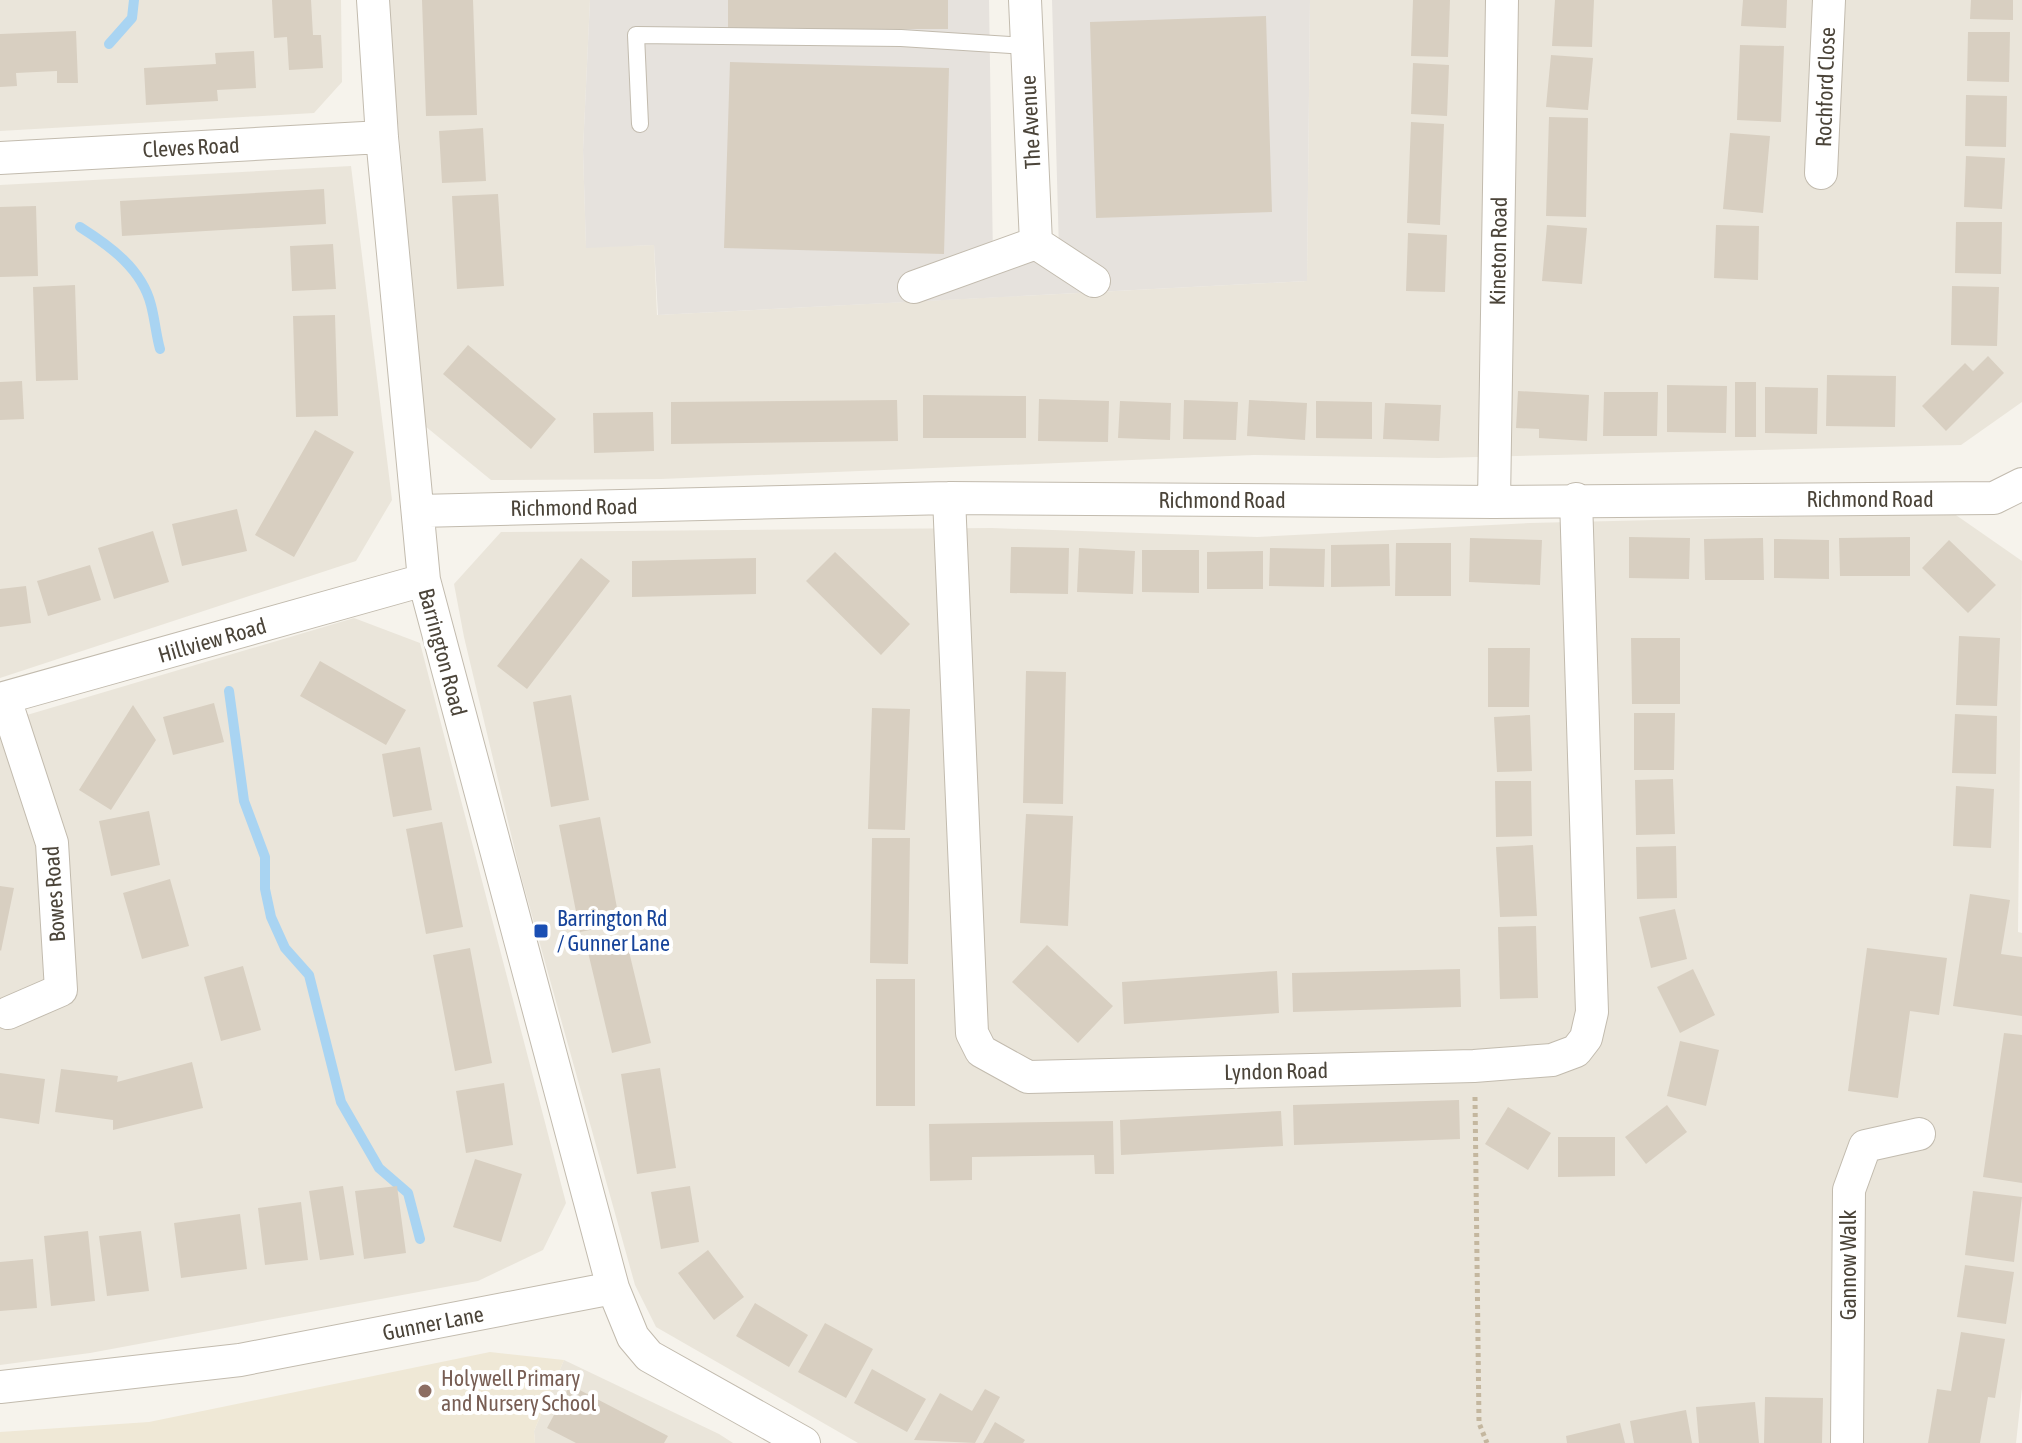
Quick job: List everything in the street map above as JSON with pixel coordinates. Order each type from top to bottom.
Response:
[{"type":"street","name":"Barrington Road","points":[[373,0],[382,137],[424,580],[613,1288]]},
{"type":"street","name":"The Avenue","points":[[1025,0],[1036,243]]},
{"type":"street","name":"Kineton Road","points":[[1494,502],[1502,0]]},
{"type":"street","name":"Rochford Close","points":[[1821,173],[1829,0]]},
{"type":"street","name":"Cleves Road","points":[[0,158],[382,137]]},
{"type":"street","points":[[914,287],[1036,243],[1094,281]]},
{"type":"street","name":"Richmond Road","points":[[419,511],[949,498],[1494,502],[1994,498],[2022,484]]},
{"type":"street","name":"Lyndon Road","points":[[949,498],[972,1033],[981,1051],[1028,1077],[1474,1066],[1552,1060],[1576,1051],[1586,1038],[1592,1012],[1576,499]]},
{"type":"street","name":"Hillview Road","points":[[3,699],[424,580]]},
{"type":"street","name":"Bowes Road","points":[[3,699],[52,843],[61,990],[8,1013]]},
{"type":"street","name":"Gannow Walk","points":[[1847,1443],[1849,1190],[1865,1146],[1919,1134]]},
{"type":"street","points":[[613,1288],[633,1337],[649,1356],[804,1443]]},
{"type":"street","name":"Gunner Lane","points":[[0,1387],[240,1360],[613,1288]]},
{"type":"lane","points":[[640,124],[636,35],[901,38],[1027,46]]},
{"type":"path","points":[[1474,1066],[1479,1423],[1487,1443]]},
{"type":"shaded area","points":[[0,0],[341,0],[342,82],[314,113],[0,131]]},
{"type":"shaded area","points":[[387,0],[590,0],[583,150],[586,247],[654,245],[657,315],[1307,281],[1310,0],[2022,0],[2022,402],[1961,445],[1438,458],[1254,455],[661,479],[491,480],[425,426]]},
{"type":"shaded area","points":[[590,0],[989,0],[993,259],[1059,251],[1052,0],[1310,0],[1307,281],[658,315],[654,245],[586,248],[583,150]]},
{"type":"shaded area","points":[[351,166],[392,500],[356,561],[0,678],[0,185]]},
{"type":"shaded area","points":[[1953,513],[2022,561],[2018,932],[2022,933],[2022,1388],[2016,1443],[858,1443],[656,1327],[635,1285],[521,876],[464,637],[454,584],[501,532],[992,528],[1257,537],[1530,523]]},
{"type":"shaded area","points":[[354,618],[420,643],[566,1203],[543,1250],[478,1281],[90,1353],[0,1365],[0,723]]},
{"type":"shaded area","name":"Holywell Primary and Nursery School","points":[[490,1352],[564,1360],[534,1431],[535,1443],[0,1443],[0,1432],[149,1422]]},
{"type":"shaded area","points":[[564,1360],[733,1443],[535,1443],[534,1431]]},
{"type":"building","points":[[272,0],[311,0],[313,35],[321,35],[323,68],[289,70],[287,37],[274,38]]},
{"type":"building","points":[[422,0],[473,0],[477,115],[426,116]]},
{"type":"building","points":[[728,0],[948,0],[948,29],[728,29]]},
{"type":"building","points":[[1413,0],[1450,0],[1448,57],[1411,56]]},
{"type":"building","points":[[1555,0],[1594,0],[1592,47],[1552,46]]},
{"type":"building","points":[[1743,0],[1787,0],[1786,28],[1741,26]]},
{"type":"building","points":[[1971,0],[2013,0],[2013,20],[1970,19]]},
{"type":"building","points":[[1266,16],[1272,212],[1096,218],[1090,22]]},
{"type":"building","points":[[76,31],[78,83],[57,83],[57,71],[16,73],[17,86],[0,87],[0,34]]},
{"type":"building","points":[[1968,32],[2010,32],[2009,82],[1967,81]]},
{"type":"building","points":[[1740,45],[1784,46],[1781,122],[1737,120]]},
{"type":"building","points":[[254,51],[256,88],[217,90],[218,101],[146,105],[144,68],[216,64],[215,53]]},
{"type":"building","points":[[1551,55],[1593,58],[1588,110],[1546,107]]},
{"type":"building","points":[[730,62],[949,68],[944,254],[724,248]]},
{"type":"building","points":[[1413,63],[1449,65],[1447,116],[1411,114]]},
{"type":"building","points":[[1966,95],[2007,96],[2006,147],[1965,146]]},
{"type":"building","points":[[1549,117],[1588,118],[1586,217],[1546,216]]},
{"type":"building","points":[[1411,122],[1444,124],[1440,225],[1407,223]]},
{"type":"building","points":[[483,128],[486,181],[442,183],[439,131]]},
{"type":"building","points":[[1730,133],[1770,136],[1763,213],[1723,209]]},
{"type":"building","points":[[1966,156],[2005,158],[2002,209],[1964,207]]},
{"type":"building","points":[[324,189],[326,224],[122,236],[120,201]]},
{"type":"building","points":[[498,194],[504,286],[457,289],[452,196]]},
{"type":"building","points":[[36,206],[38,276],[0,277],[0,207]]},
{"type":"building","points":[[1956,222],[2002,222],[2001,274],[1955,273]]},
{"type":"building","points":[[1547,225],[1587,228],[1582,284],[1542,281]]},
{"type":"building","points":[[1716,225],[1759,226],[1758,280],[1714,278]]},
{"type":"building","points":[[1408,233],[1447,235],[1445,292],[1406,291]]},
{"type":"building","points":[[333,244],[336,289],[292,291],[290,246]]},
{"type":"building","points":[[75,285],[78,380],[36,381],[33,287]]},
{"type":"building","points":[[1952,286],[1999,287],[1997,346],[1951,345]]},
{"type":"building","points":[[335,315],[338,416],[296,417],[293,316]]},
{"type":"building","points":[[468,345],[556,419],[531,449],[443,374]]},
{"type":"building","points":[[1988,356],[2004,373],[1946,431],[1922,406],[1965,363],[1973,371]]},
{"type":"building","points":[[1827,375],[1896,376],[1895,427],[1826,426]]},
{"type":"building","points":[[22,381],[24,419],[0,420],[0,382]]},
{"type":"building","points":[[1735,382],[1756,382],[1756,437],[1735,437]]},
{"type":"building","points":[[1667,385],[1727,386],[1726,433],[1667,432]]},
{"type":"building","points":[[1765,387],[1818,388],[1817,434],[1765,433]]},
{"type":"building","points":[[1518,391],[1589,395],[1587,441],[1539,438],[1539,429],[1516,428]]},
{"type":"building","points":[[1604,392],[1658,392],[1657,436],[1603,436]]},
{"type":"building","points":[[923,395],[1026,396],[1026,438],[923,438]]},
{"type":"building","points":[[1039,399],[1109,401],[1108,442],[1038,441]]},
{"type":"building","points":[[897,400],[898,441],[671,444],[671,402]]},
{"type":"building","points":[[1184,400],[1238,402],[1236,440],[1183,439]]},
{"type":"building","points":[[1249,400],[1307,403],[1305,440],[1247,436]]},
{"type":"building","points":[[1120,401],[1171,403],[1170,440],[1118,438]]},
{"type":"building","points":[[1316,401],[1372,402],[1372,439],[1316,438]]},
{"type":"building","points":[[1385,403],[1441,405],[1439,441],[1383,439]]},
{"type":"building","points":[[653,412],[654,451],[594,453],[593,413]]},
{"type":"building","points":[[315,430],[354,452],[294,557],[255,535]]},
{"type":"building","points":[[237,509],[247,551],[182,566],[172,524]]},
{"type":"building","points":[[153,531],[169,582],[114,599],[98,548]]},
{"type":"building","points":[[1629,537],[1690,538],[1689,579],[1629,578]]},
{"type":"building","points":[[1910,537],[1910,576],[1840,576],[1839,538]]},
{"type":"building","points":[[1470,538],[1542,540],[1540,585],[1469,582]]},
{"type":"building","points":[[1763,538],[1764,580],[1705,580],[1704,539]]},
{"type":"building","points":[[1774,539],[1829,540],[1829,579],[1774,578]]},
{"type":"building","points":[[1949,540],[1996,585],[1968,613],[1922,568]]},
{"type":"building","points":[[1396,543],[1451,543],[1451,596],[1395,596]]},
{"type":"building","points":[[1389,544],[1390,586],[1331,587],[1331,545]]},
{"type":"building","points":[[1011,547],[1069,548],[1068,594],[1010,593]]},
{"type":"building","points":[[1079,548],[1135,551],[1133,594],[1077,592]]},
{"type":"building","points":[[1270,548],[1325,549],[1324,587],[1269,586]]},
{"type":"building","points":[[1142,550],[1199,550],[1199,593],[1142,592]]},
{"type":"building","points":[[1263,551],[1263,589],[1207,589],[1207,552]]},
{"type":"building","points":[[835,552],[910,624],[881,655],[806,581]]},
{"type":"building","points":[[581,558],[610,581],[527,689],[497,666]]},
{"type":"building","points":[[756,558],[756,594],[632,597],[632,561]]},
{"type":"building","points":[[90,565],[101,600],[48,616],[37,581]]},
{"type":"building","points":[[26,586],[31,623],[0,627],[0,589]]},
{"type":"building","points":[[1959,636],[2000,638],[1997,706],[1956,705]]},
{"type":"building","points":[[1631,638],[1680,638],[1680,704],[1632,704]]},
{"type":"building","points":[[1488,648],[1530,648],[1529,707],[1488,707]]},
{"type":"building","points":[[320,661],[406,710],[386,745],[300,696]]},
{"type":"building","points":[[1026,671],[1066,672],[1063,804],[1023,803]]},
{"type":"building","points":[[571,695],[589,800],[551,807],[533,702]]},
{"type":"building","points":[[214,703],[224,742],[173,755],[163,717]]},
{"type":"building","points":[[133,705],[156,740],[111,810],[79,790]]},
{"type":"building","points":[[872,708],[910,709],[905,830],[868,829]]},
{"type":"building","points":[[1634,713],[1675,713],[1674,770],[1634,770]]},
{"type":"building","points":[[1955,714],[1997,716],[1996,774],[1952,773]]},
{"type":"building","points":[[1530,715],[1532,771],[1497,772],[1494,717]]},
{"type":"building","points":[[420,747],[432,810],[393,817],[382,754]]},
{"type":"building","points":[[1673,779],[1675,834],[1636,835],[1635,780]]},
{"type":"building","points":[[1495,781],[1531,781],[1532,836],[1496,837]]},
{"type":"building","points":[[1956,786],[1994,789],[1991,848],[1953,846]]},
{"type":"building","points":[[149,811],[160,865],[111,876],[99,821]]},
{"type":"building","points":[[1026,814],[1073,816],[1068,926],[1020,923]]},
{"type":"building","points":[[600,817],[620,924],[580,932],[559,825]]},
{"type":"building","points":[[442,822],[463,927],[426,934],[406,829]]},
{"type":"building","points":[[872,838],[910,838],[908,964],[870,963]]},
{"type":"building","points":[[1533,845],[1537,916],[1500,917],[1496,847]]},
{"type":"building","points":[[1676,846],[1677,898],[1637,899],[1636,847]]},
{"type":"building","points":[[170,879],[189,946],[142,959],[123,893]]},
{"type":"building","points":[[0,886],[14,888],[1,951],[0,950]]},
{"type":"building","points":[[1970,894],[2010,900],[2001,954],[2022,957],[2022,1016],[1953,1006]]},
{"type":"building","points":[[1675,909],[1687,959],[1651,968],[1639,917]]},
{"type":"building","points":[[1536,926],[1538,998],[1500,999],[1498,927]]},
{"type":"building","points":[[626,939],[651,1043],[612,1053],[587,948]]},
{"type":"building","points":[[1047,945],[1113,1006],[1078,1043],[1012,982]]},
{"type":"building","points":[[470,948],[492,1063],[455,1071],[433,955]]},
{"type":"building","points":[[1867,948],[1947,958],[1939,1015],[1910,1011],[1898,1098],[1848,1091]]},
{"type":"building","points":[[243,966],[261,1030],[221,1041],[204,977]]},
{"type":"building","points":[[1460,969],[1461,1007],[1293,1012],[1292,973]]},
{"type":"building","points":[[1693,969],[1715,1015],[1680,1033],[1657,987]]},
{"type":"building","points":[[1277,971],[1279,1013],[1124,1024],[1122,982]]},
{"type":"building","points":[[876,979],[915,979],[915,1106],[876,1106]]},
{"type":"building","points":[[2004,1033],[2022,1035],[2022,1183],[1983,1177]]},
{"type":"building","points":[[1680,1041],[1719,1050],[1706,1106],[1667,1096]]},
{"type":"building","points":[[192,1062],[203,1108],[113,1130],[113,1120],[55,1112],[61,1069],[118,1076],[117,1082]]},
{"type":"building","points":[[660,1068],[676,1168],[637,1174],[621,1074]]},
{"type":"building","points":[[0,1073],[45,1079],[39,1124],[0,1118]]},
{"type":"building","points":[[504,1083],[513,1145],[466,1153],[456,1091]]},
{"type":"building","points":[[1459,1100],[1460,1139],[1294,1145],[1293,1105]]},
{"type":"building","points":[[1667,1105],[1687,1132],[1646,1164],[1625,1137]]},
{"type":"building","points":[[1508,1107],[1551,1133],[1528,1170],[1485,1144]]},
{"type":"building","points":[[1281,1111],[1283,1146],[1121,1155],[1120,1120]]},
{"type":"building","points":[[1113,1121],[1114,1174],[1095,1174],[1094,1155],[972,1157],[972,1180],[930,1181],[929,1124]]},
{"type":"building","points":[[1558,1137],[1615,1137],[1615,1176],[1558,1177]]},
{"type":"building","points":[[475,1159],[522,1174],[501,1242],[453,1227]]},
{"type":"building","points":[[343,1186],[354,1255],[320,1260],[309,1191]]},
{"type":"building","points":[[397,1186],[406,1253],[364,1259],[355,1191]]},
{"type":"building","points":[[690,1186],[699,1242],[661,1249],[651,1192]]},
{"type":"building","points":[[1973,1191],[2022,1197],[2014,1262],[1965,1255]]},
{"type":"building","points":[[301,1202],[308,1260],[265,1265],[258,1208]]},
{"type":"building","points":[[240,1214],[247,1269],[181,1278],[174,1223]]},
{"type":"building","points":[[88,1231],[95,1301],[51,1306],[44,1236]]},
{"type":"building","points":[[141,1231],[149,1291],[107,1296],[99,1236]]},
{"type":"building","points":[[708,1250],[744,1297],[714,1320],[678,1273]]},
{"type":"building","points":[[33,1259],[37,1308],[0,1311],[0,1262]]},
{"type":"building","points":[[1965,1265],[2014,1272],[2006,1324],[1957,1317]]},
{"type":"building","points":[[755,1303],[808,1335],[789,1367],[736,1336]]},
{"type":"building","points":[[825,1323],[873,1349],[846,1398],[798,1372]]},
{"type":"building","points":[[1961,1332],[2005,1339],[1995,1398],[1988,1397],[1980,1443],[1928,1443],[1937,1389],[1951,1391]]},
{"type":"building","points":[[872,1369],[926,1399],[907,1432],[854,1403]]},
{"type":"building","points":[[570,1385],[668,1436],[664,1443],[576,1443],[547,1428]]},
{"type":"building","points":[[985,1389],[1000,1397],[975,1443],[914,1440],[940,1393],[972,1411]]},
{"type":"building","points":[[1765,1397],[1823,1398],[1822,1443],[1764,1443]]},
{"type":"building","points":[[1755,1402],[1759,1443],[1699,1443],[1696,1407]]},
{"type":"building","points":[[1686,1410],[1692,1443],[1634,1443],[1630,1421]]},
{"type":"building","points":[[995,1422],[1025,1440],[1023,1443],[983,1443]]},
{"type":"building","points":[[1620,1423],[1625,1443],[1567,1443],[1566,1436]]},
{"type":"waterway","points":[[109,44],[132,18],[134,0]]},
{"type":"waterway","points":[[80,227],[113,251],[140,280],[151,305],[160,349]]},
{"type":"waterway","points":[[229,691],[244,801],[265,857],[265,889],[271,917],[285,948],[309,975],[341,1102],[379,1168],[408,1193],[420,1239]]},
{"type":"place","name":"Barrington Rd / Gunner Lane","points":[[541,931]]},
{"type":"place","name":"Holywell Primary and Nursery School","points":[[425,1391]]}]
